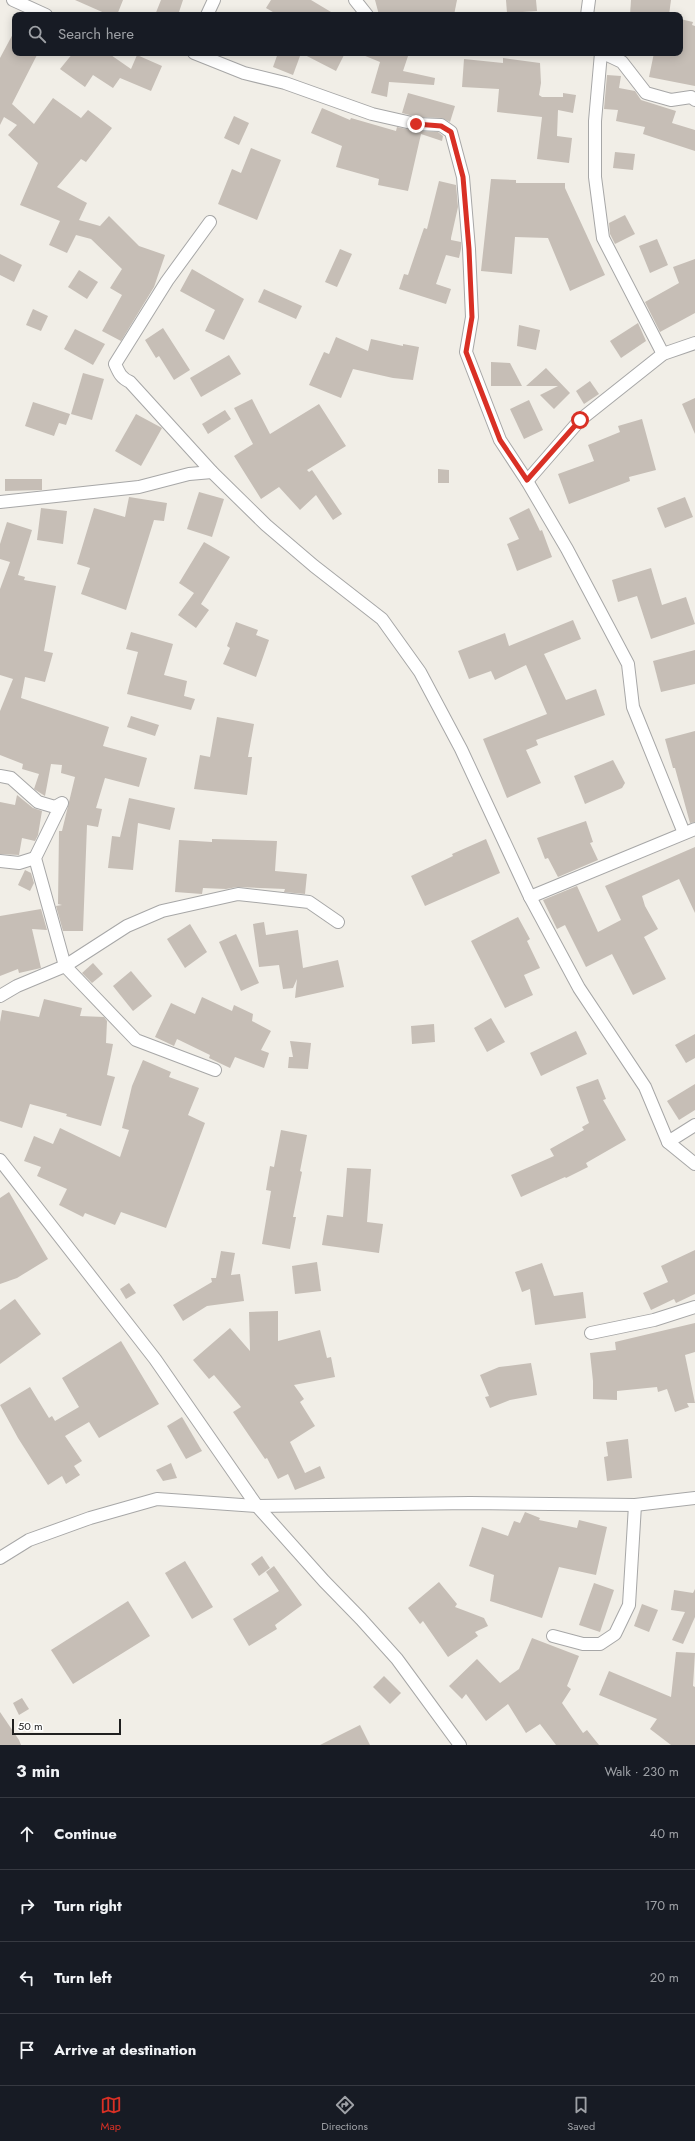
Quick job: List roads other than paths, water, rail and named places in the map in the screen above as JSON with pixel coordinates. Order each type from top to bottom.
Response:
[{"type":"street","points":[[13,0],[39,12]]},
{"type":"street","points":[[208,12],[214,0]]},
{"type":"street","points":[[355,0],[365,12]]},
{"type":"street","points":[[587,12],[589,0]]},
{"type":"street","points":[[202,56],[244,73],[285,83],[372,114],[416,124],[441,126],[451,132],[463,177],[469,249],[472,317],[466,352],[500,440],[527,480],[567,549],[628,664],[633,707],[689,831],[530,897]]},
{"type":"street","points":[[602,56],[595,121],[595,169],[603,238],[663,354]]},
{"type":"street","points":[[609,56],[622,62],[646,93],[670,100],[691,97],[695,100]]},
{"type":"street","points":[[210,222],[167,281],[116,364],[123,379],[130,382],[212,472],[266,524],[302,556],[382,619],[420,672],[461,749],[530,897],[579,988],[645,1087],[668,1142],[695,1164]]},
{"type":"street","points":[[527,480],[580,420],[663,354],[695,343]]},
{"type":"street","points":[[0,502],[139,487],[189,474],[212,472]]},
{"type":"street","points":[[0,776],[11,778],[38,802],[55,807],[62,803],[35,858],[65,966],[136,1040],[215,1070]]},
{"type":"street","points":[[0,861],[19,863],[35,858]]},
{"type":"street","points":[[0,996],[17,986],[65,966],[127,926],[162,911],[238,894],[309,902],[338,922]]},
{"type":"street","points":[[668,1142],[695,1125]]},
{"type":"street","points":[[0,1160],[155,1359],[258,1506],[324,1581],[396,1658],[460,1745]]},
{"type":"street","points":[[591,1333],[654,1320],[695,1307]]},
{"type":"street","points":[[0,1558],[36,1538],[90,1518],[157,1499],[258,1506],[470,1503],[635,1505],[695,1498]]},
{"type":"street","points":[[553,1636],[583,1644],[600,1644],[615,1634],[629,1605],[635,1505]]}]
